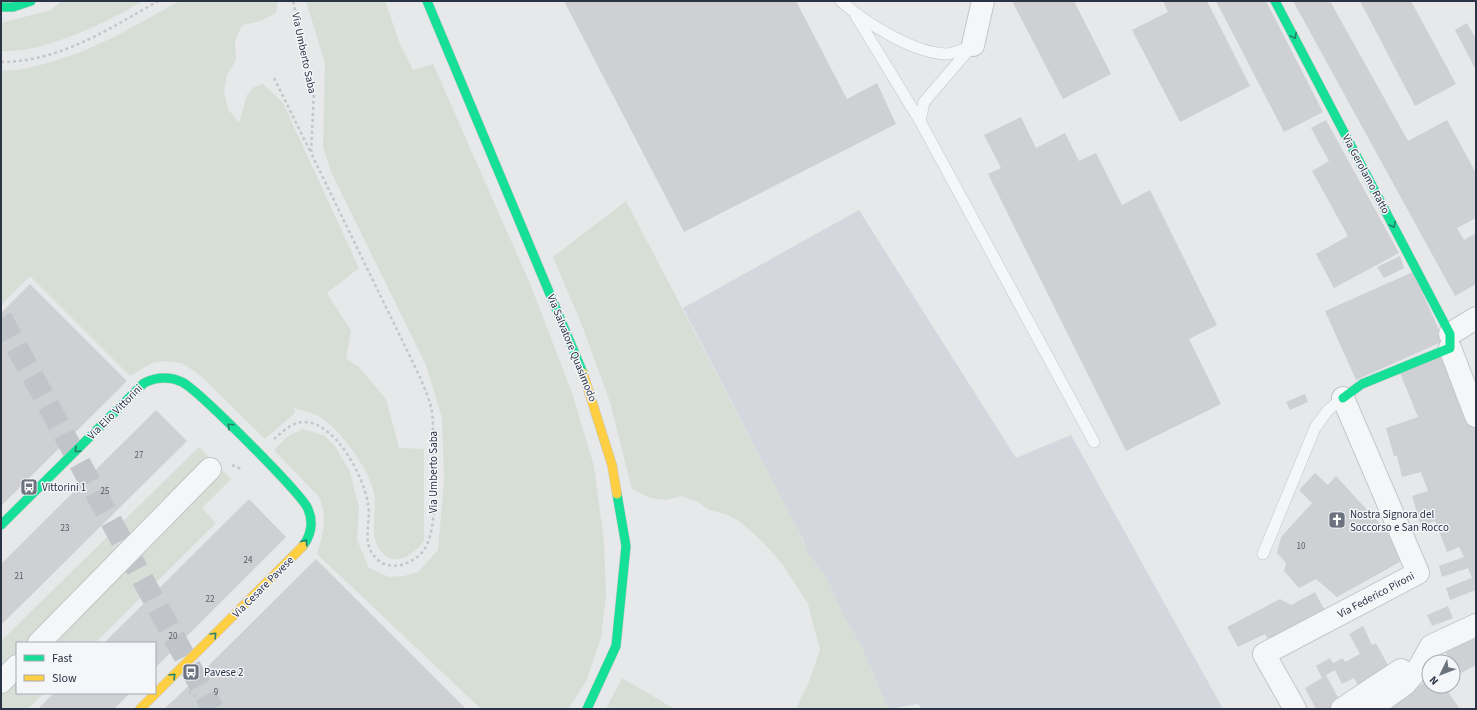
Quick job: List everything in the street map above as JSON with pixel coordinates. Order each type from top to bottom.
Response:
[{"type":"street","points":[[1,7],[13,6],[31,1]]},
{"type":"street","name":"Via Salvatore Quasimodo","points":[[427,1],[587,381],[612,465],[626,546],[616,646],[587,709]]},
{"type":"street","points":[[973,45],[983,1]]},
{"type":"street","name":"Via Gerolamo Ratto","points":[[1276,1],[1450,341]]},
{"type":"street","points":[[1343,398],[1362,384],[1450,341],[1476,318]]},
{"type":"street","points":[[1450,341],[1476,416]]},
{"type":"street","name":"Via Elio Vittorini","points":[[1,525],[144,383],[154,378],[166,377],[177,379],[187,385],[258,453]]},
{"type":"street","name":"Via Federico Pironi","points":[[1295,709],[1264,654],[1418,574],[1343,398]]},
{"type":"street","name":"Via Cesare Pavese","points":[[156,693],[309,539],[312,530],[312,521],[305,503],[258,453]]},
{"type":"street","points":[[40,642],[210,469]]},
{"type":"street","points":[[1427,654],[1431,646],[1476,625]]},
{"type":"street","points":[[1342,709],[1383,681],[1421,661]]},
{"type":"street","points":[[1370,709],[1405,684],[1421,664]]},
{"type":"street","points":[[1,682],[16,667]]},
{"type":"street","name":"Via Cesare Pavese","points":[[140,709],[155,694]]},
{"type":"lane","points":[[841,1],[855,14],[911,46],[947,54],[973,45]]},
{"type":"lane","points":[[855,14],[920,121],[1094,442]]},
{"type":"lane","points":[[920,121],[924,102],[973,45]]},
{"type":"lane","points":[[1263,554],[1315,428],[1328,410],[1343,398]]},
{"type":"path","points":[[1,62],[17,62],[44,57],[74,47],[158,1]]},
{"type":"path","name":"Via Umberto Saba","points":[[293,1],[314,90],[311,153]]},
{"type":"path","name":"Via Umberto Saba","points":[[272,440],[293,424],[302,422],[324,429],[343,446],[354,466],[365,492],[368,505],[366,537],[368,546],[373,554],[379,561],[386,565],[395,566],[404,565],[412,561],[424,550],[429,542],[433,519],[432,412],[420,375],[274,78]]},
{"type":"shaded area","points":[[62,1],[143,1],[94,27],[55,42],[17,51],[1,51],[1,23],[51,10]]},
{"type":"shaded area","points":[[179,1],[278,1],[276,13],[260,21],[242,25],[235,41],[236,60],[227,75],[224,92],[228,109],[239,123],[247,95],[254,87],[263,84],[283,103],[359,268],[327,293],[351,331],[346,359],[359,367],[386,399],[399,448],[424,449],[424,541],[415,551],[404,558],[391,559],[380,550],[376,544],[374,530],[375,500],[367,474],[355,454],[340,434],[322,418],[294,408],[295,413],[265,439],[201,376],[182,363],[165,361],[152,363],[130,376],[30,276],[1,305],[1,70],[25,68],[59,60],[112,38]]},
{"type":"shaded area","points":[[306,1],[385,1],[400,44],[413,70],[433,64],[531,286],[572,393],[594,466],[604,542],[606,596],[601,638],[586,682],[568,709],[481,709],[317,554],[324,526],[322,504],[319,497],[274,450],[288,436],[303,429],[325,436],[336,448],[350,472],[359,508],[357,540],[369,568],[389,577],[404,576],[418,572],[438,550],[444,481],[442,418],[426,365],[332,174],[323,147],[325,63]]},
{"type":"shaded area","points":[[626,201],[796,526],[808,554],[826,577],[845,619],[861,645],[888,709],[796,709],[809,682],[820,650],[808,604],[783,565],[762,541],[739,521],[725,514],[710,510],[696,501],[681,496],[666,500],[650,498],[632,489],[610,402],[583,328],[553,257]]},
{"type":"shaded area","points":[[859,210],[1016,458],[1071,435],[1223,709],[922,709],[918,704],[888,709],[861,645],[845,619],[826,577],[808,554],[803,540],[683,308]]},
{"type":"shaded area","points":[[199,447],[231,479],[202,508],[216,523],[96,642],[16,642],[16,694],[43,694],[28,709],[1,709],[1,641]]},
{"type":"shaded area","points":[[622,678],[673,708],[681,709],[606,709]]},
{"type":"building","points":[[564,1],[796,1],[847,99],[877,83],[896,124],[684,232]]},
{"type":"building","points":[[1012,1],[1074,1],[1111,74],[1063,99]]},
{"type":"building","points":[[1163,1],[1207,1],[1250,86],[1180,122],[1132,30],[1168,12]]},
{"type":"building","points":[[1216,1],[1266,1],[1323,112],[1284,132]]},
{"type":"building","points":[[1293,1],[1330,1],[1408,141],[1447,120],[1476,173],[1476,218],[1457,228],[1464,240],[1476,233],[1476,284],[1455,296]]},
{"type":"building","points":[[1360,1],[1411,1],[1456,84],[1415,106]]},
{"type":"building","points":[[1467,23],[1476,39],[1476,70],[1455,30]]},
{"type":"building","points":[[1021,117],[1036,148],[1065,133],[1079,161],[1096,153],[1122,205],[1150,190],[1217,325],[1189,339],[1221,404],[1126,451],[988,174],[1001,168],[984,135]]},
{"type":"building","points":[[1326,120],[1399,253],[1334,288],[1316,254],[1348,236],[1312,171],[1329,161],[1311,128]]},
{"type":"building","points":[[1400,256],[1404,268],[1384,278],[1377,267]]},
{"type":"building","points":[[1413,272],[1444,341],[1356,380],[1325,311]]},
{"type":"building","points":[[30,284],[127,381],[1,506],[1,313]]},
{"type":"building","points":[[1445,355],[1476,425],[1476,590],[1450,600],[1446,588],[1472,578],[1468,568],[1442,577],[1439,566],[1464,557],[1459,547],[1447,552],[1435,521],[1421,526],[1412,496],[1428,491],[1421,472],[1402,477],[1397,456],[1394,456],[1386,428],[1418,417],[1400,373]]},
{"type":"building","points":[[1305,394],[1308,402],[1290,410],[1286,402]]},
{"type":"building","points":[[156,410],[187,441],[1,625],[1,564]]},
{"type":"building","name":"Nostra Signora del Soccorso e San Rocco","points":[[1315,473],[1328,485],[1336,476],[1391,536],[1400,562],[1337,597],[1316,579],[1299,588],[1284,571],[1286,563],[1277,553],[1281,537],[1312,503],[1299,490]]},
{"type":"building","points":[[249,499],[286,537],[156,667],[156,642],[105,642]]},
{"type":"building","points":[[316,559],[466,709],[164,709],[178,696]]},
{"type":"building","points":[[1315,592],[1327,615],[1270,643],[1265,634],[1238,647],[1227,627],[1280,599],[1291,605]]},
{"type":"building","points":[[1448,606],[1453,618],[1432,626],[1427,615]]},
{"type":"building","points":[[1363,626],[1372,645],[1376,643],[1390,669],[1358,686],[1354,678],[1342,684],[1335,670],[1326,675],[1341,703],[1332,709],[1316,709],[1305,688],[1322,678],[1316,666],[1330,658],[1333,663],[1343,658],[1345,662],[1360,654],[1349,634]]},
{"type":"building","points":[[1476,636],[1476,665],[1461,673],[1461,654],[1446,654],[1444,651]]},
{"type":"building","points":[[1421,685],[1421,694],[1450,694],[1460,709],[1387,709]]},
{"type":"building","points":[[53,694],[129,694],[114,709],[38,709]]},
{"type":"tunnel","points":[[1,318],[213,709]]},
{"type":"traffic: fast","points":[[1,7],[13,7],[31,1]]},
{"type":"traffic: fast","points":[[427,1],[583,373]]},
{"type":"traffic: fast","points":[[1275,1],[1450,334],[1450,348],[1362,384],[1343,398]]},
{"type":"traffic: fast","points":[[1,525],[144,383],[158,378],[168,378],[182,382],[208,403],[270,464],[302,500],[308,509],[311,519],[310,533],[303,546]]},
{"type":"traffic: fast","points":[[587,709],[616,646],[626,546],[617,494]]},
{"type":"traffic: slow","points":[[583,373],[612,465],[617,494]]},
{"type":"traffic: slow","points":[[156,693],[303,546]]},
{"type":"traffic: slow","points":[[140,709],[155,694]]},
{"type":"place","name":"Vittorini 1","points":[[29,487]]},
{"type":"place","name":"Nostra Signora del Soccorso e San Rocco","points":[[1337,520]]},
{"type":"place","name":"Pavese 2","points":[[191,672]]}]
